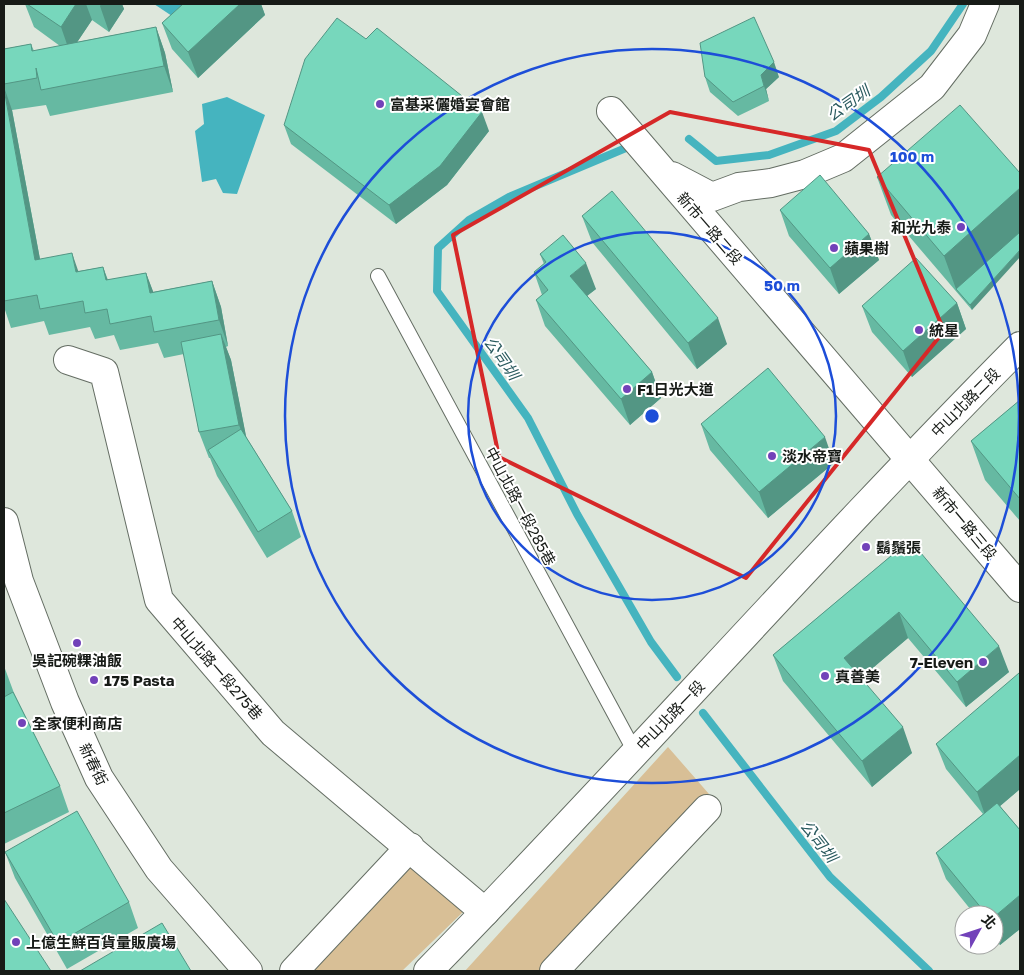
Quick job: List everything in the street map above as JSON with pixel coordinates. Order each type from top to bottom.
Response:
[{"type":"street","points":[[660,169],[712,198],[739,187],[771,183],[805,174],[843,158],[932,87],[972,35],[985,4]]},
{"type":"street","name":"新市一路二段","points":[[611,111],[910,457]]},
{"type":"street","name":"中山北路二段","points":[[910,457],[1020,346]]},
{"type":"street","name":"中山北路一段275巷","points":[[68,360],[104,372],[159,600],[273,733],[485,912]]},
{"type":"street","name":"新市一路三段","points":[[910,457],[1020,588]]},
{"type":"street","name":"中山北路一段","points":[[428,971],[910,457]]},
{"type":"street","name":"新春街","points":[[4,522],[19,581],[65,702],[98,778],[160,869],[248,971]]},
{"type":"street","points":[[554,971],[707,809]]},
{"type":"street","points":[[294,971],[410,847]]},
{"type":"lane","name":"中山北路一段285巷","points":[[378,276],[635,752]]},
{"type":"highlighted area","points":[[670,112],[869,150],[944,331],[746,578],[499,457],[453,235]]},
{"type":"shaded area","points":[[668,747],[709,794],[544,971],[465,971]]},
{"type":"shaded area","points":[[411,863],[463,912],[402,971],[309,971]]},
{"type":"water","points":[[154,4],[184,4],[172,16]]},
{"type":"water","points":[[227,97],[265,115],[237,194],[223,193],[216,179],[202,182],[195,131],[204,124],[202,104]]},
{"type":"building","points":[[27,4],[76,4],[61,27]]},
{"type":"building","points":[[183,4],[240,4],[188,52],[162,23]]},
{"type":"building","points":[[754,17],[774,62],[761,75],[764,86],[733,102],[705,77],[700,43]]},
{"type":"building","name":"富基采儷婚宴會館","points":[[337,18],[366,39],[377,28],[482,112],[440,166],[389,205],[284,125],[305,59]]},
{"type":"building","points":[[156,27],[164,66],[41,90],[36,68],[37,78],[4,84],[4,49],[31,44],[32,51]]},
{"type":"building","points":[[4,89],[35,260],[72,253],[76,272],[103,267],[106,280],[146,273],[150,293],[212,281],[219,320],[154,332],[151,316],[110,324],[107,309],[85,313],[83,301],[40,309],[37,295],[4,301]]},
{"type":"building","points":[[960,105],[1020,173],[1020,188],[944,256],[877,177]]},
{"type":"building","points":[[820,175],[869,234],[830,268],[780,210]]},
{"type":"building","points":[[612,191],[718,318],[688,343],[582,216]]},
{"type":"building","points":[[1020,232],[1020,250],[970,305],[956,289]]},
{"type":"building","points":[[563,235],[586,263],[570,276],[652,372],[621,399],[536,300],[548,290],[534,272],[546,262],[540,254]]},
{"type":"building","points":[[916,258],[957,303],[903,351],[862,306]]},
{"type":"building","points":[[221,334],[239,425],[199,432],[181,342]]},
{"type":"building","name":"淡水帝寶","points":[[768,368],[825,437],[759,492],[701,424]]},
{"type":"building","points":[[1020,400],[1020,499],[971,441]]},
{"type":"building","points":[[241,429],[292,511],[258,532],[208,450]]},
{"type":"building","name":"真善美","points":[[910,540],[999,646],[957,682],[899,612],[844,658],[903,727],[862,761],[773,655]]},
{"type":"building","points":[[1019,673],[1020,755],[977,792],[936,744]]},
{"type":"building","points":[[13,692],[60,786],[4,813],[4,697]]},
{"type":"building","points":[[997,803],[1020,830],[1020,895],[1004,909],[1004,905],[979,905],[936,853]]},
{"type":"building","points":[[77,811],[129,902],[58,943],[5,852]]},
{"type":"building","name":"上億生鮮百貨量販廣場","points":[[4,899],[51,971],[4,971]]},
{"type":"building","points":[[162,923],[191,971],[80,971]]},
{"type":"waterway","name":"公司圳","points":[[689,139],[716,161],[769,155],[836,131],[881,97],[931,51],[963,4]]},
{"type":"waterway","name":"公司圳","points":[[633,145],[509,197],[469,220],[438,248],[437,291],[528,418],[577,514],[651,642],[677,677]]},
{"type":"waterway","name":"公司圳","points":[[703,713],[830,877],[929,971]]},
{"type":"place","name":"富基采儷婚宴會館","points":[[380,104]]},
{"type":"place","name":"和光九泰","points":[[961,227]]},
{"type":"place","name":"蘋果樹","points":[[834,248]]},
{"type":"place","name":"統星","points":[[919,330]]},
{"type":"place","name":"F1日光大道","points":[[627,389]]},
{"type":"place","name":"淡水帝寶","points":[[772,456]]},
{"type":"place","name":"鬍鬚張","points":[[866,547]]},
{"type":"place","name":"吳記碗粿油飯","points":[[77,643]]},
{"type":"place","name":"7-Eleven","points":[[983,662]]},
{"type":"place","name":"真善美","points":[[825,676]]},
{"type":"place","name":"175 Pasta","points":[[94,680]]},
{"type":"place","name":"全家便利商店","points":[[22,723]]},
{"type":"place","name":"上億生鮮百貨量販廣場","points":[[16,942]]}]
